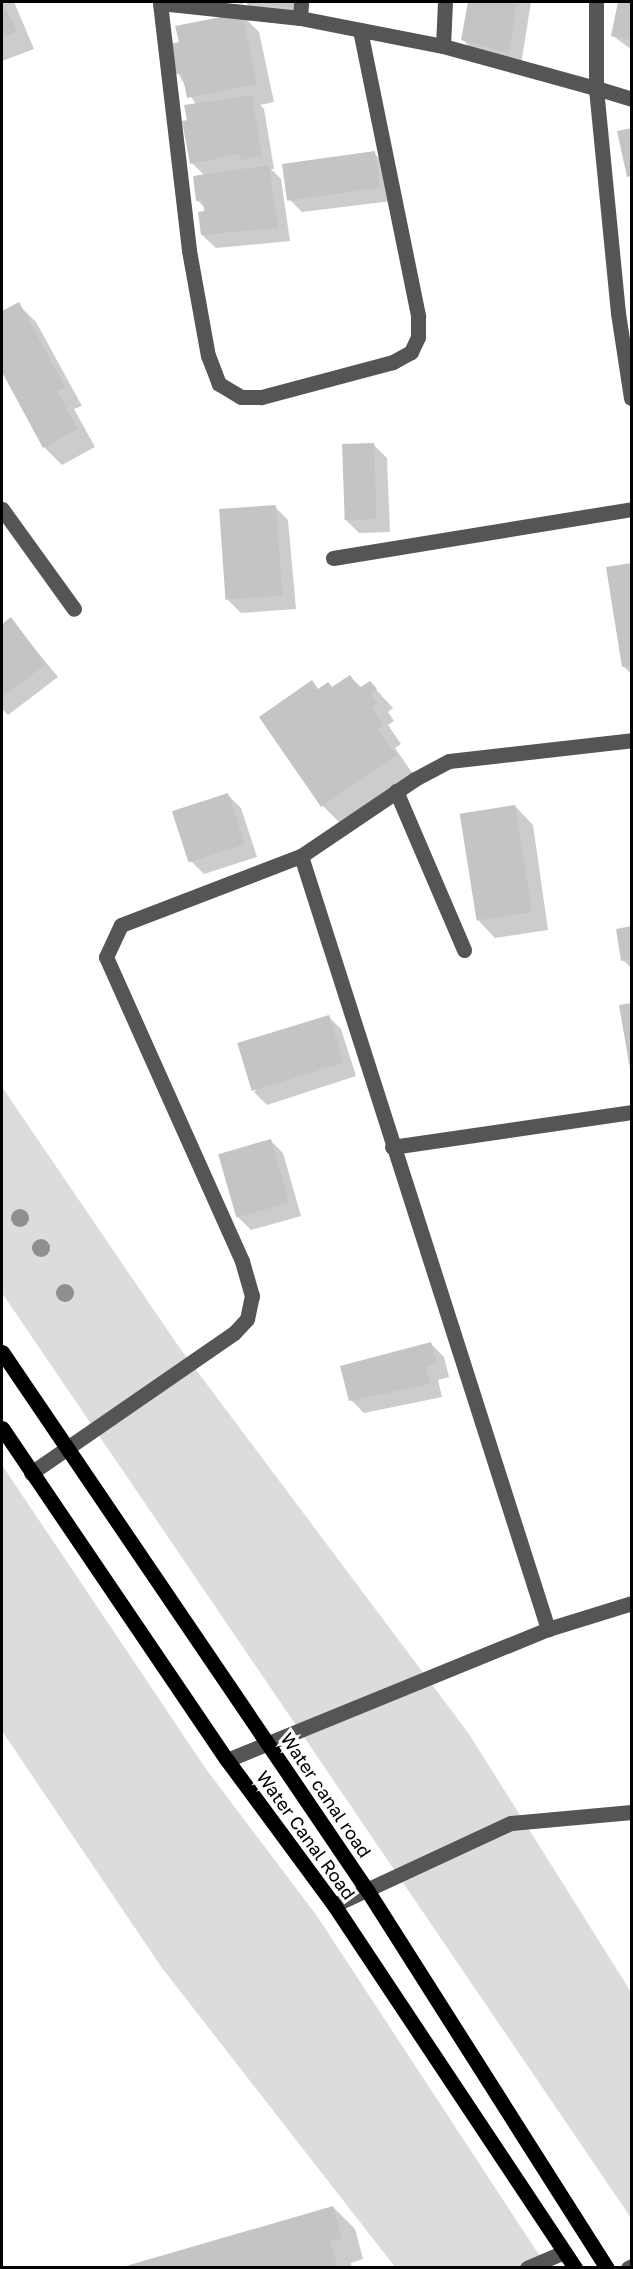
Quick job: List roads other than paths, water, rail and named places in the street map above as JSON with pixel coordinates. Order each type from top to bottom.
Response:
[{"type":"main road","name":"Water canal road","points":[[2,1352],[367,1890],[607,2268]]},
{"type":"main road","name":"Water Canal Road","points":[[2,1428],[227,1760],[334,1905],[575,2268]]},
{"type":"street","points":[[300,18],[301,2]]},
{"type":"street","points":[[443,46],[445,2]]},
{"type":"street","points":[[596,2],[596,88],[625,312],[631,398]]},
{"type":"street","points":[[360,30],[418,316],[418,337],[411,352],[393,362],[261,397],[241,397],[219,384],[208,356],[189,250],[160,3],[300,18],[443,46],[632,99]]},
{"type":"street","points":[[2,509],[74,609]]},
{"type":"street","points":[[333,558],[632,509]]},
{"type":"street","points":[[32,1473],[234,1333],[247,1319],[252,1296],[242,1261],[106,957],[122,925],[301,856],[396,791],[449,761],[632,740]]},
{"type":"street","points":[[396,791],[464,950]]},
{"type":"street","points":[[301,856],[392,1147],[548,1629]]},
{"type":"street","points":[[392,1147],[632,1112]]},
{"type":"street","points":[[227,1760],[548,1629],[632,1603]]},
{"type":"street","points":[[334,1905],[511,1823],[632,1812]]},
{"type":"street","points":[[527,2268],[564,2252]]}]
